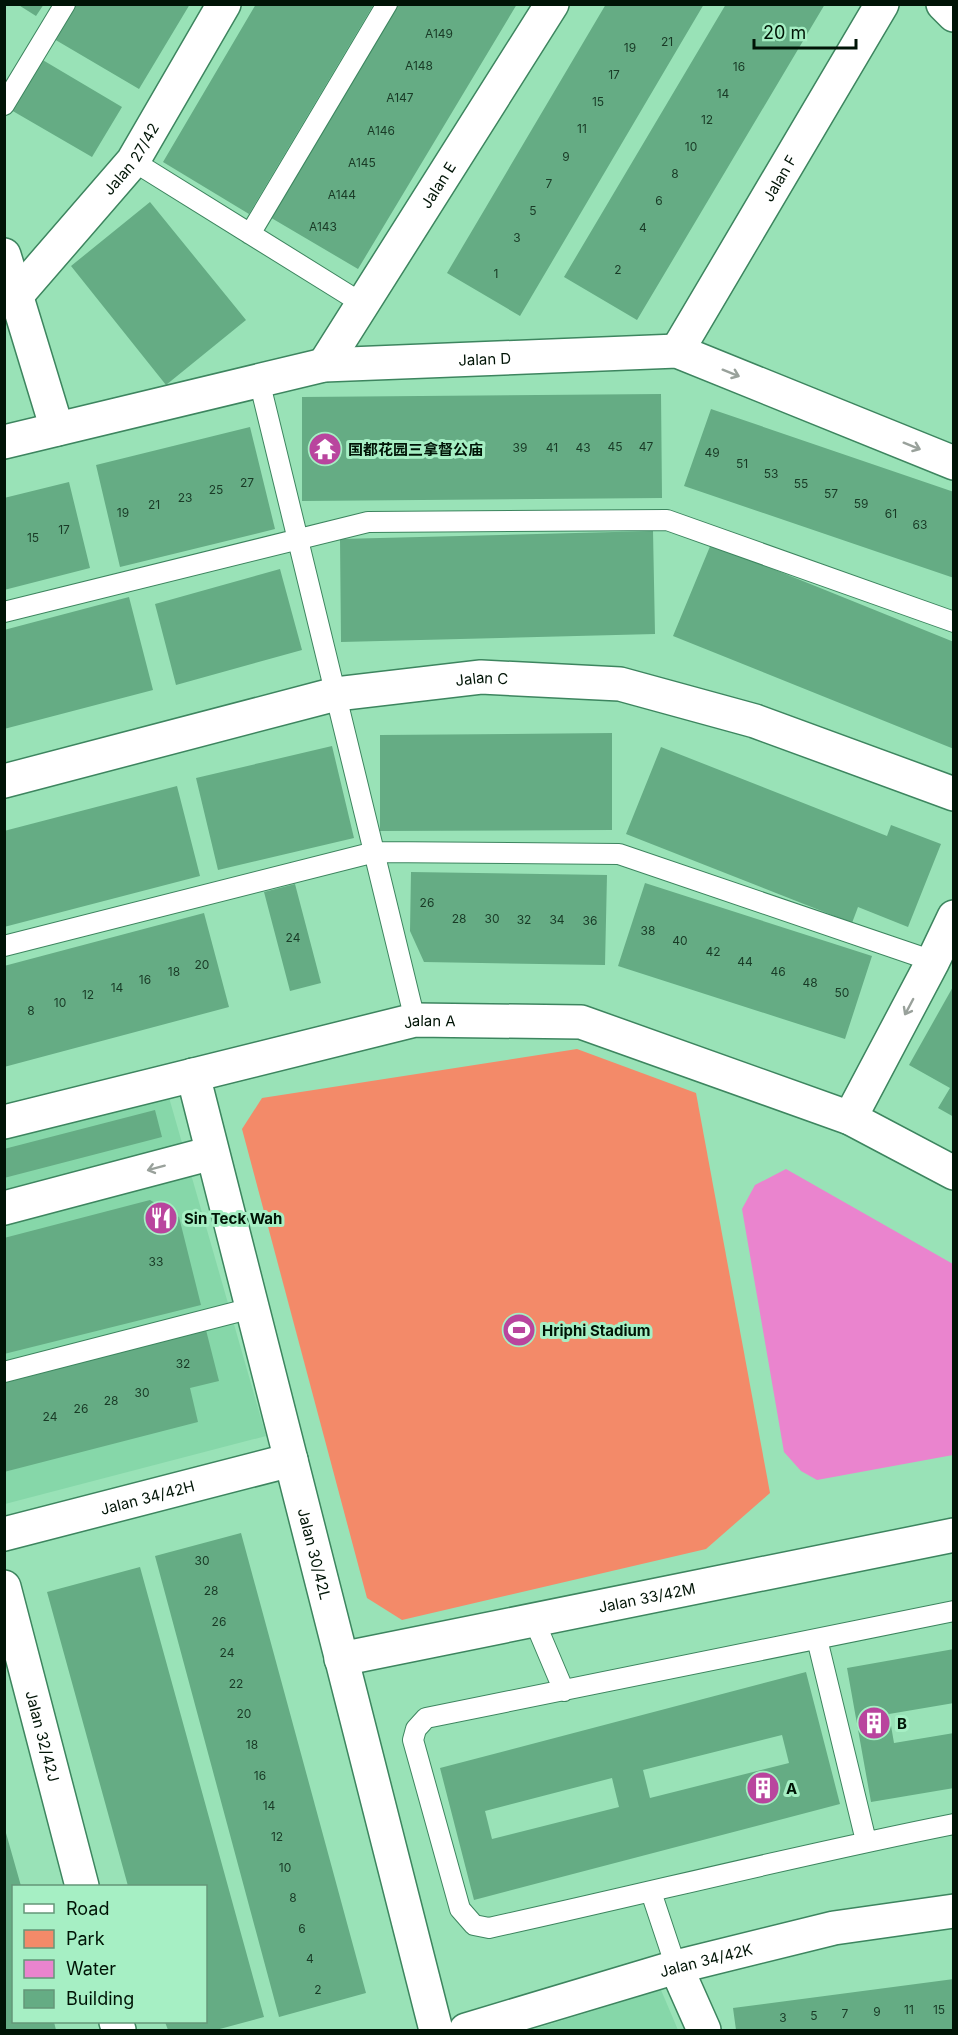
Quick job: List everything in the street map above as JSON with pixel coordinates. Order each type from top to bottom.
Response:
[{"type":"street","name":"Jalan 27/42","points":[[17,295],[133,161],[224,4]]},
{"type":"street","name":"Jalan E","points":[[324,365],[552,4]]},
{"type":"street","name":"Jalan F","points":[[677,351],[882,4]]},
{"type":"street","points":[[943,4],[954,15]]},
{"type":"street","points":[[4,255],[57,429]]},
{"type":"street","name":"Jalan D","points":[[4,442],[324,365],[677,351],[954,463]]},
{"type":"street","name":"Jalan C","points":[[4,781],[336,694],[481,677],[620,684],[755,721],[954,794]]},
{"type":"street","points":[[850,1118],[933,962],[954,917]]},
{"type":"street","name":"Jalan A","points":[[4,1122],[416,1020],[581,1022],[850,1118],[954,1173]]},
{"type":"street","name":"Jalan 30/42L","points":[[192,1075],[436,2031]]},
{"type":"street","points":[[4,1208],[212,1153]]},
{"type":"street","name":"Jalan 34/42H","points":[[4,1534],[291,1460]]},
{"type":"street","name":"Jalan 33/42M","points":[[341,1659],[954,1535]]},
{"type":"street","name":"Jalan 32/42J","points":[[4,1587],[81,1885]]},
{"type":"street","name":"Jalan 34/42K","points":[[466,2031],[676,1967],[834,1928],[954,1911]]},
{"type":"street","points":[[676,1967],[704,2031]]},
{"type":"lane","points":[[4,105],[65,4]]},
{"type":"lane","points":[[250,234],[387,4]]},
{"type":"lane","points":[[133,161],[363,304]]},
{"type":"lane","points":[[259,381],[416,1020]]},
{"type":"lane","points":[[4,612],[368,522],[667,520],[954,622]]},
{"type":"lane","points":[[4,946],[375,852],[619,855],[933,962]]},
{"type":"lane","points":[[4,1372],[252,1308]]},
{"type":"lane","points":[[954,1611],[426,1718],[416,1729],[413,1740],[460,1909],[474,1925],[489,1928],[866,1841],[954,1824]]},
{"type":"lane","points":[[534,1620],[564,1690]]},
{"type":"lane","points":[[817,1639],[866,1841]]},
{"type":"lane","points":[[651,1892],[676,1967]]},
{"type":"shaded area","points":[[168,1094],[266,1436],[5,1504],[5,1138]]},
{"type":"shaded area","points":[[661,1990],[678,2030],[531,2030]]},
{"type":"green space","name":"Hriphi Stadium","points":[[577,1049],[696,1093],[770,1493],[706,1549],[402,1620],[367,1598],[242,1129],[262,1098]]},
{"type":"water","points":[[786,1169],[953,1264],[953,1455],[817,1480],[801,1471],[784,1452],[742,1209],[755,1185]]},
{"type":"building","points":[[17,4],[44,4],[36,16]]},
{"type":"building","points":[[74,4],[190,4],[139,89],[54,39]]},
{"type":"building","points":[[256,4],[374,4],[249,214],[163,162]]},
{"type":"building","points":[[395,4],[517,4],[358,269],[268,216]]},
{"type":"building","points":[[606,4],[704,4],[520,316],[447,273]]},
{"type":"building","points":[[726,4],[825,4],[637,320],[564,277]]},
{"type":"building","points":[[41,59],[122,107],[92,157],[11,110]]},
{"type":"building","points":[[150,202],[246,320],[166,385],[71,266]]},
{"type":"building","points":[[661,394],[662,498],[302,501],[302,397]]},
{"type":"building","points":[[711,409],[954,492],[954,578],[684,486]]},
{"type":"building","points":[[250,427],[275,529],[120,567],[96,465]]},
{"type":"building","points":[[69,482],[90,568],[4,590],[4,498]]},
{"type":"building","points":[[653,531],[655,634],[341,642],[340,539]]},
{"type":"building","points":[[711,544],[954,642],[954,749],[673,636]]},
{"type":"building","points":[[280,569],[302,650],[176,685],[155,604]]},
{"type":"building","points":[[129,597],[153,690],[4,729],[4,630]]},
{"type":"building","points":[[612,733],[612,830],[380,831],[380,735]]},
{"type":"building","points":[[332,746],[354,838],[218,870],[196,778]]},
{"type":"building","points":[[661,747],[887,836],[891,825],[941,844],[908,927],[858,907],[852,923],[626,834]]},
{"type":"building","points":[[177,786],[200,876],[4,927],[4,831]]},
{"type":"building","points":[[411,872],[607,875],[605,965],[424,962],[410,931]]},
{"type":"building","points":[[645,883],[872,956],[845,1039],[618,966]]},
{"type":"building","points":[[295,884],[321,983],[290,991],[264,892]]},
{"type":"building","points":[[204,913],[229,1007],[4,1067],[4,966]]},
{"type":"building","points":[[954,985],[954,1117],[938,1108],[950,1088],[909,1065]]},
{"type":"building","points":[[155,1110],[162,1137],[4,1178],[4,1149]]},
{"type":"building","points":[[150,1200],[179,1217],[201,1305],[4,1354],[4,1238]]},
{"type":"building","points":[[206,1330],[219,1381],[190,1388],[198,1422],[4,1472],[4,1383]]},
{"type":"building","points":[[241,1533],[366,1993],[279,2017],[155,1556]]},
{"type":"building","points":[[140,1567],[264,2017],[216,2030],[168,2030],[165,2023],[207,2023],[207,1885],[128,1885],[47,1592]]},
{"type":"building","name":"B","points":[[954,1649],[954,1703],[889,1714],[894,1743],[954,1733],[954,1788],[871,1802],[847,1668]]},
{"type":"building","name":"A","points":[[806,1672],[840,1804],[474,1900],[440,1768]],"holes":[[[782,1735],[789,1763],[650,1798],[643,1770]],[[612,1778],[619,1807],[492,1839],[485,1811]]]},
{"type":"building","points":[[4,1826],[21,1885],[12,1885],[12,2023],[54,2023],[56,2030],[4,2030]]},
{"type":"building","points":[[954,1979],[954,2030],[736,2030],[733,2008]]},
{"type":"place","name":"国都花园三拿督公庙","points":[[325,449]]},
{"type":"place","name":"Sin Teck Wah","points":[[161,1218]]},
{"type":"place","name":"Hriphi Stadium","points":[[519,1330]]},
{"type":"place","name":"B","points":[[874,1723]]},
{"type":"place","name":"A","points":[[763,1788]]}]
